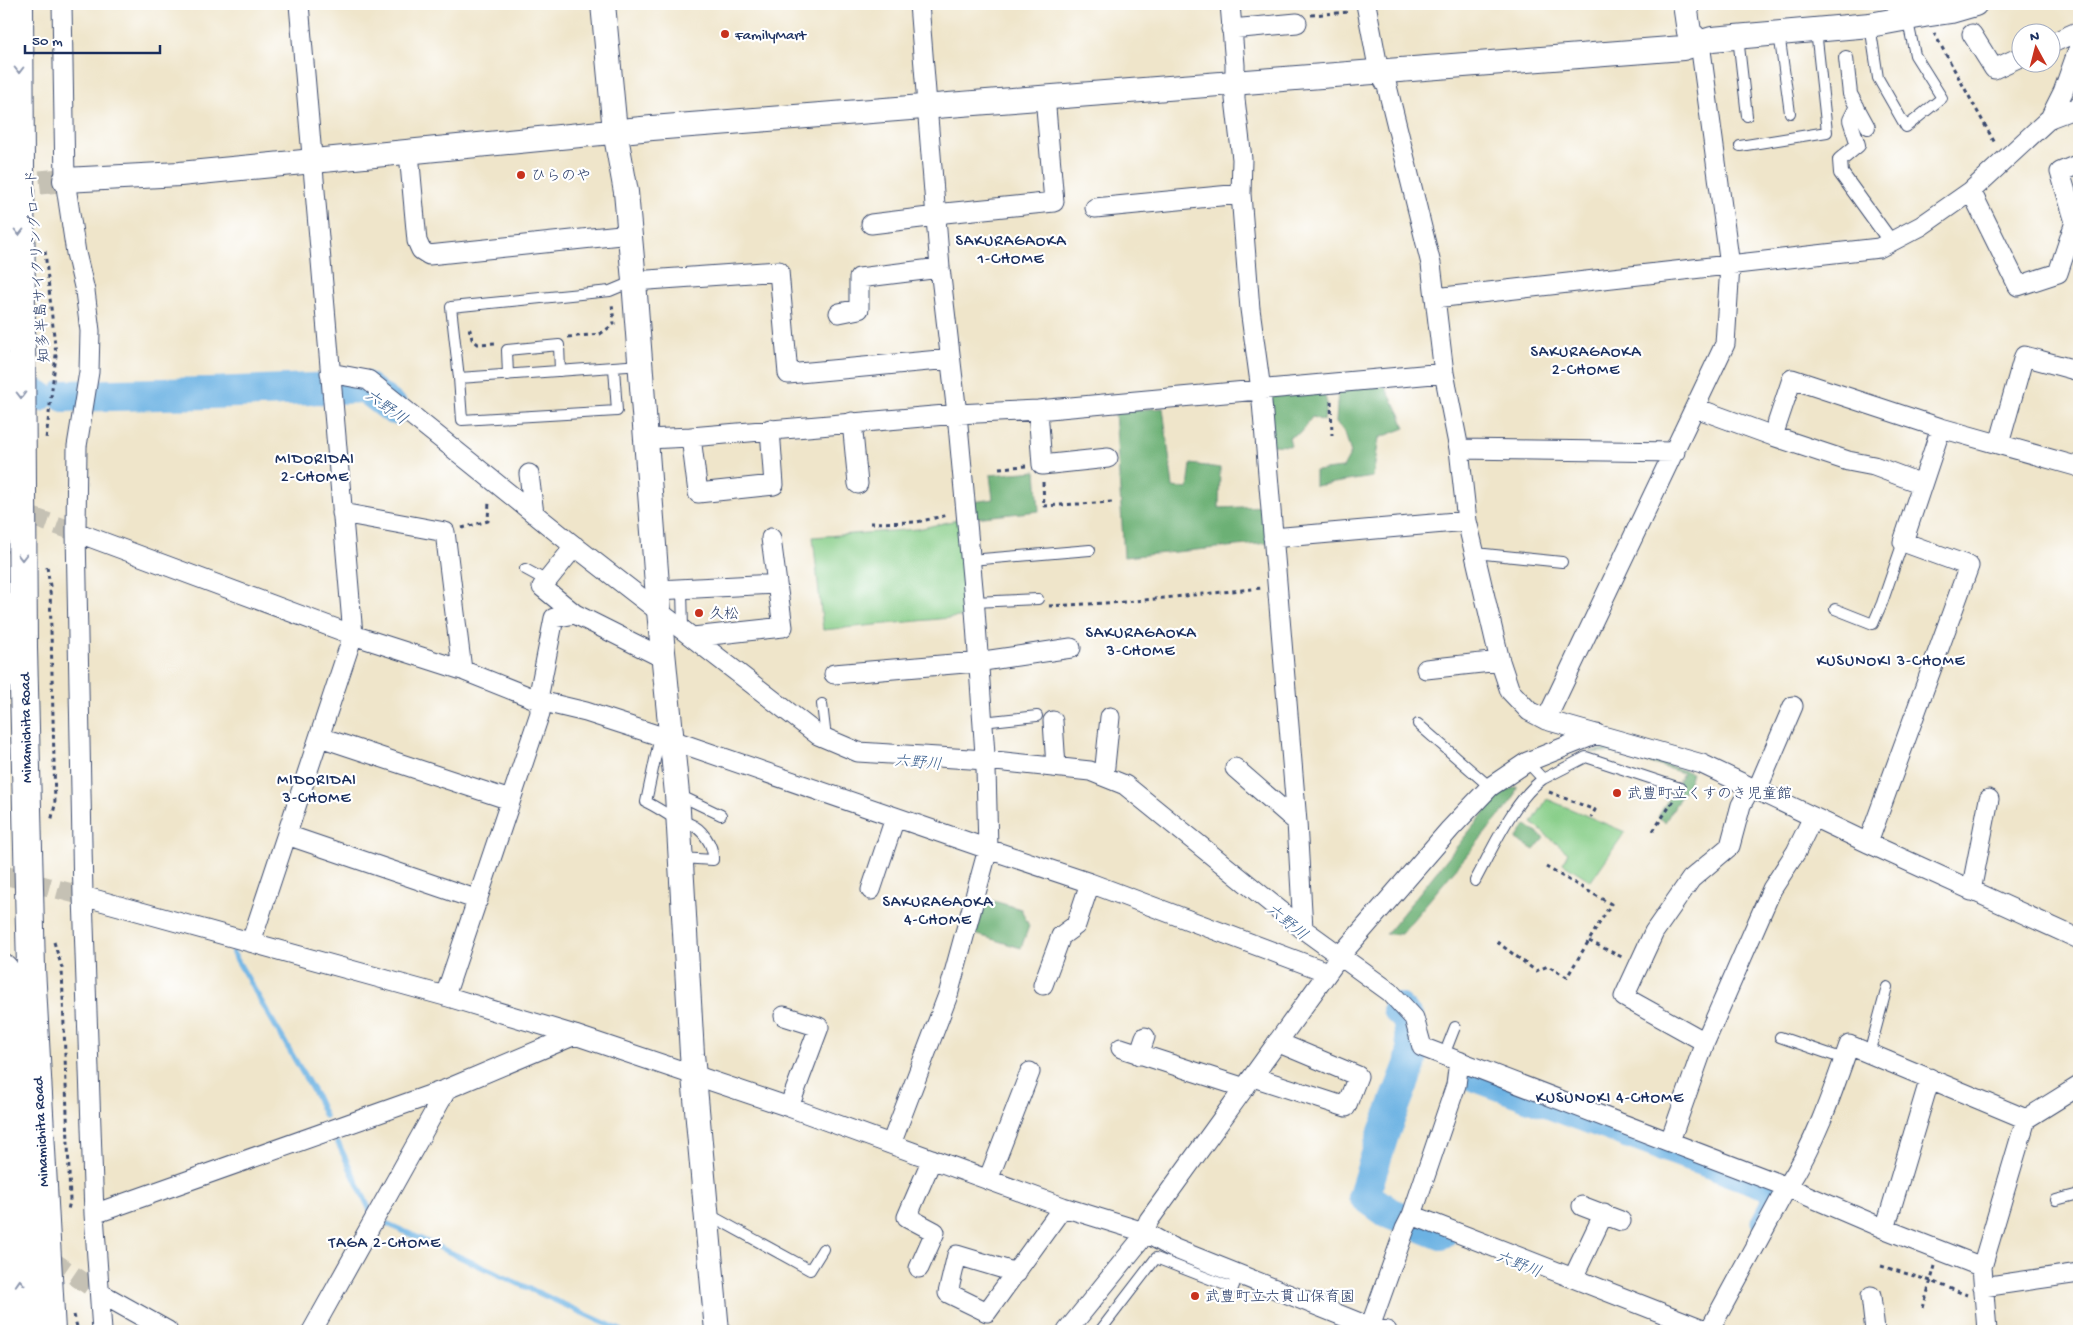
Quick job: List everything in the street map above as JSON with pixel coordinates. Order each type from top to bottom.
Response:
[{"type":"highway","name":"Minamichita Road","points":[[19,4],[24,706],[31,968],[51,1331]]},
{"type":"highway","name":"Minamichita Road","points":[[4,969],[23,1331]]},
{"type":"street","points":[[62,4],[65,180],[76,253],[85,291],[90,331],[89,372],[78,446],[76,532],[83,896],[94,1214],[102,1331]]},
{"type":"street","points":[[252,942],[353,635],[299,4]]},
{"type":"street","points":[[603,4],[615,131],[626,192],[630,234],[663,658],[665,738],[677,794],[694,1076],[720,1330]]},
{"type":"street","points":[[891,1144],[948,995],[988,849],[986,763],[974,602],[957,414],[940,268],[919,4]]},
{"type":"street","points":[[1230,4],[1242,159],[1241,194],[1250,309],[1260,390],[1273,538],[1297,822],[1303,929]]},
{"type":"street","points":[[1546,720],[1725,344],[1730,266],[1700,43],[1689,32],[1685,4]]},
{"type":"street","points":[[65,180],[180,174],[313,160],[409,153],[615,131],[1045,96],[1684,48],[1712,39],[1870,25],[1975,4]]},
{"type":"street","points":[[1367,7],[1379,72],[1387,86],[1431,264],[1444,373],[1459,448],[1467,521],[1500,662],[1510,691],[1530,711],[1546,720],[1702,764],[1971,891],[2079,939]]},
{"type":"street","points":[[1231,29],[1297,23]]},
{"type":"street","points":[[2060,40],[2079,31]]},
{"type":"street","points":[[1972,34],[1994,69],[2010,62]]},
{"type":"street","points":[[1435,298],[1879,248],[1921,226],[1971,191],[2050,118],[2063,92],[2079,47]]},
{"type":"street","points":[[1846,58],[1850,94],[1868,126]]},
{"type":"street","points":[[871,224],[937,216],[945,213],[1054,202],[1045,96]]},
{"type":"street","points":[[1857,106],[1850,120],[1858,145],[1840,160],[1841,173],[1891,242]]},
{"type":"street","points":[[2050,118],[2079,107]]},
{"type":"street","points":[[409,153],[417,241],[421,250],[429,255],[630,234]]},
{"type":"street","points":[[1971,191],[2018,286],[2058,273],[2075,222],[2060,172],[2079,164]]},
{"type":"street","points":[[1095,208],[1241,194]]},
{"type":"street","points":[[839,313],[859,309],[859,278],[940,268]]},
{"type":"street","points":[[634,281],[779,271],[788,374],[950,359]]},
{"type":"street","points":[[1999,444],[2024,356],[2076,369]]},
{"type":"street","points":[[647,438],[691,437],[852,422],[1038,410],[1444,373]]},
{"type":"street","points":[[1772,436],[1792,379],[1941,428],[2079,467]]},
{"type":"street","points":[[330,380],[368,380],[398,410],[573,550],[658,601],[688,633],[818,735],[858,752],[1090,771],[1125,785],[1303,929],[1335,962]]},
{"type":"street","points":[[1696,408],[1772,436],[1848,461],[1874,466],[1922,484]]},
{"type":"street","points":[[1038,410],[1042,465],[1108,458]]},
{"type":"street","points":[[852,422],[858,484]]},
{"type":"street","points":[[1868,843],[1969,566],[1903,542],[1941,428]]},
{"type":"street","points":[[691,437],[698,493],[774,484],[770,429]]},
{"type":"street","points":[[1459,448],[1675,452]]},
{"type":"street","points":[[529,474],[532,517]]},
{"type":"street","points":[[342,514],[445,532],[462,670]]},
{"type":"street","points":[[1273,538],[1467,521]]},
{"type":"street","points":[[76,532],[353,635],[462,670],[540,701],[586,712],[1090,884],[1335,962],[1390,992],[1414,1018],[1422,1047],[1787,1187],[1885,1229],[1982,1267]]},
{"type":"street","points":[[688,633],[783,627],[771,538]]},
{"type":"street","points":[[573,550],[542,587],[575,614],[663,658]]},
{"type":"street","points":[[658,601],[682,590],[777,584]]},
{"type":"street","points":[[445,996],[540,713],[540,694],[554,618],[575,614]]},
{"type":"street","points":[[834,674],[977,662],[1071,648]]},
{"type":"street","points":[[1426,669],[1500,662]]},
{"type":"street","points":[[1705,1042],[1624,997],[1654,932],[1691,879],[1730,846],[1741,805],[1754,789],[1793,706]]},
{"type":"street","points":[[1104,776],[1110,717]]},
{"type":"street","points":[[1045,718],[1056,767]]},
{"type":"street","points":[[1067,1331],[1139,1242],[1149,1220],[1335,962],[1450,829],[1490,787],[1527,762],[1596,734]]},
{"type":"street","points":[[320,737],[510,800]]},
{"type":"street","points":[[1235,768],[1297,822]]},
{"type":"street","points":[[1971,891],[1990,799]]},
{"type":"street","points":[[1670,1142],[1705,1042],[1772,889],[1796,852],[1813,817]]},
{"type":"street","points":[[871,890],[895,818]]},
{"type":"street","points":[[287,835],[478,900]]},
{"type":"street","points":[[1043,985],[1061,936],[1076,925],[1090,884]]},
{"type":"street","points":[[83,896],[445,996],[575,1035],[789,1107],[1063,1207],[1144,1232],[1173,1248],[1378,1329],[1410,1220],[1456,1084],[1452,1058]]},
{"type":"street","points":[[784,1016],[819,1027],[789,1107]]},
{"type":"street","points":[[94,1214],[447,1088],[575,1035]]},
{"type":"street","points":[[1120,1048],[1142,1046],[1249,1083],[1346,1108],[1358,1076],[1277,1042]]},
{"type":"street","points":[[1410,1220],[1573,1278],[1709,1331],[1798,1169],[1814,1136],[1849,1045],[2026,1119]]},
{"type":"street","points":[[988,1180],[1030,1072]]},
{"type":"street","points":[[1885,1229],[1930,1078]]},
{"type":"street","points":[[1987,1331],[1975,1292],[2026,1119],[2079,1086]]},
{"type":"street","points":[[312,1331],[447,1088]]},
{"type":"street","points":[[919,1268],[935,1232],[908,1217],[932,1159]]},
{"type":"street","points":[[1582,1206],[1621,1221]]},
{"type":"street","points":[[1017,1273],[1063,1207]]},
{"type":"street","points":[[1573,1278],[1604,1213]]},
{"type":"street","points":[[1975,1292],[2079,1272]]},
{"type":"street","points":[[100,1293],[168,1331]]},
{"type":"street","points":[[1871,1296],[1875,1331]]},
{"type":"lane","points":[[1870,25],[1878,78],[1906,127],[1942,98],[1915,55],[1915,16]]},
{"type":"lane","points":[[1740,146],[1827,132],[1816,30]]},
{"type":"lane","points":[[1779,33],[1790,113]]},
{"type":"lane","points":[[1738,37],[1747,116]]},
{"type":"lane","points":[[614,368],[617,411],[462,420],[451,307],[610,291],[634,281]]},
{"type":"lane","points":[[508,375],[508,350],[559,345],[560,372]]},
{"type":"lane","points":[[459,378],[641,366]]},
{"type":"lane","points":[[1835,610],[1873,624],[1903,542]]},
{"type":"lane","points":[[970,560],[1090,550]]},
{"type":"lane","points":[[1475,553],[1562,562]]},
{"type":"lane","points":[[525,569],[547,581]]},
{"type":"lane","points":[[682,590],[688,633]]},
{"type":"lane","points":[[974,602],[1039,603]]},
{"type":"lane","points":[[822,704],[826,738]]},
{"type":"lane","points":[[982,722],[1045,718]]},
{"type":"lane","points":[[1418,724],[1490,787]]},
{"type":"lane","points":[[665,738],[646,802],[663,810],[678,822],[689,823],[702,833],[713,852],[713,860],[681,858]]},
{"type":"lane","points":[[1475,881],[1505,825],[1531,787],[1586,757],[1680,788]]},
{"type":"lane","points":[[1527,762],[1544,779]]},
{"type":"lane","points":[[677,794],[721,814]]},
{"type":"lane","points":[[1869,1054],[1887,988]]},
{"type":"lane","points":[[1452,1058],[1455,1027]]},
{"type":"lane","points":[[1780,1037],[1844,1059]]},
{"type":"lane","points":[[2056,1200],[2079,1194]]},
{"type":"lane","points":[[708,1214],[810,1270],[823,1249]]},
{"type":"lane","points":[[1100,1331],[1156,1258],[1233,1288],[1238,1274]]},
{"type":"path","points":[[1297,23],[1303,15],[1367,7]]},
{"type":"path","points":[[1915,16],[2004,160]]},
{"type":"path","name":"知多半島サイクリングロード","points":[[44,245],[56,355],[46,441]]},
{"type":"path","points":[[1331,383],[1332,436]]},
{"type":"path","points":[[999,468],[1042,465],[1044,506],[1112,502]]},
{"type":"path","points":[[445,532],[488,521],[490,499]]},
{"type":"path","points":[[870,523],[917,522],[966,511]]},
{"type":"path","points":[[45,560],[50,586],[54,795],[51,823]]},
{"type":"path","points":[[1039,603],[1125,602],[1277,586]]},
{"type":"path","points":[[1531,787],[1595,810],[1592,817]]},
{"type":"path","points":[[1653,831],[1672,804],[1680,788]]},
{"type":"path","points":[[1497,942],[1536,971],[1548,966],[1567,977],[1611,904],[1546,866]]},
{"type":"path","points":[[52,933],[62,968],[70,1201],[67,1219]]},
{"type":"path","points":[[1588,941],[1639,965]]},
{"type":"path","points":[[1923,1308],[1940,1251]]},
{"type":"path","points":[[1881,1266],[1975,1292]]},
{"type":"path","points":[[72,1310],[78,1331]]},
{"type":"green space","points":[[1384,385],[1400,414],[1405,428],[1379,438],[1373,477],[1315,486],[1315,471],[1343,468],[1351,453],[1345,433],[1336,422],[1338,390]]},
{"type":"green space","points":[[1323,388],[1327,404],[1324,421],[1312,417],[1300,433],[1289,437],[1291,446],[1270,445],[1267,396]]},
{"type":"green space","points":[[1163,408],[1173,487],[1188,489],[1191,464],[1220,468],[1219,508],[1265,506],[1268,543],[1124,557],[1115,411]]},
{"type":"green space","points":[[1036,471],[1039,511],[974,518],[973,502],[993,499],[990,475]]},
{"type":"green space","points":[[961,519],[970,616],[823,630],[813,537],[918,529]]},
{"type":"green space","points":[[1612,748],[1692,773],[1688,784],[1665,822],[1658,817],[1683,773],[1613,752],[1590,752]]},
{"type":"green space","points":[[1517,787],[1513,800],[1401,934],[1386,934],[1501,792]]},
{"type":"green space","points":[[1547,799],[1625,832],[1591,881],[1563,863],[1568,853],[1532,823]]},
{"type":"green space","points":[[1526,825],[1544,838],[1534,850],[1516,839]]},
{"type":"green space","points":[[987,899],[1021,909],[1029,926],[1021,948],[975,934]]},
{"type":"waterway","name":"六野川","points":[[64,396],[365,387],[394,409]]},
{"type":"waterway","name":"六野川","points":[[4,396],[39,396]]},
{"type":"waterway","points":[[233,953],[315,1094],[325,1116]]},
{"type":"waterway","name":"六野川","points":[[1398,1009],[1408,1019],[1413,1050],[1410,1065],[1384,1132],[1364,1195],[1389,1213],[1441,1234]]},
{"type":"waterway","points":[[1471,1081],[1768,1191],[1770,1203],[1760,1222]]},
{"type":"waterway","points":[[338,1143],[370,1210]]},
{"type":"waterway","points":[[388,1224],[622,1331]]},
{"type":"tunnel","points":[[4,186],[65,180]]},
{"type":"tunnel","points":[[4,507],[76,532]]},
{"type":"tunnel","points":[[4,875],[83,896]]},
{"type":"tunnel","points":[[4,1228],[100,1293]]},
{"type":"place","name":"FamilyMart","points":[[725,34]]},
{"type":"place","name":"ひらのや","points":[[521,175]]},
{"type":"place","name":"久松","points":[[699,613]]},
{"type":"place","name":"武豊町立くすのき児童館","points":[[1617,793]]},
{"type":"place","name":"武豊町立六貫山保育園","points":[[1195,1296]]},
{"type":"district","name":"SAKURAGAOKA 1-CHOME","points":[[1011,248]]},
{"type":"district","name":"SAKURAGAOKA 2-CHOME","points":[[1586,359]]},
{"type":"district","name":"MIDORIDAI 2-CHOME","points":[[315,466]]},
{"type":"district","name":"SAKURAGAOKA 3-CHOME","points":[[1141,640]]},
{"type":"district","name":"KUSUNOKI 3-CHOME","points":[[1891,659]]},
{"type":"district","name":"MIDORIDAI 3-CHOME","points":[[317,787]]},
{"type":"district","name":"SAKURAGAOKA 4-CHOME","points":[[938,909]]},
{"type":"district","name":"KUSUNOKI 4-CHOME","points":[[1610,1096]]},
{"type":"district","name":"TAGA 2-CHOME","points":[[385,1241]]}]
